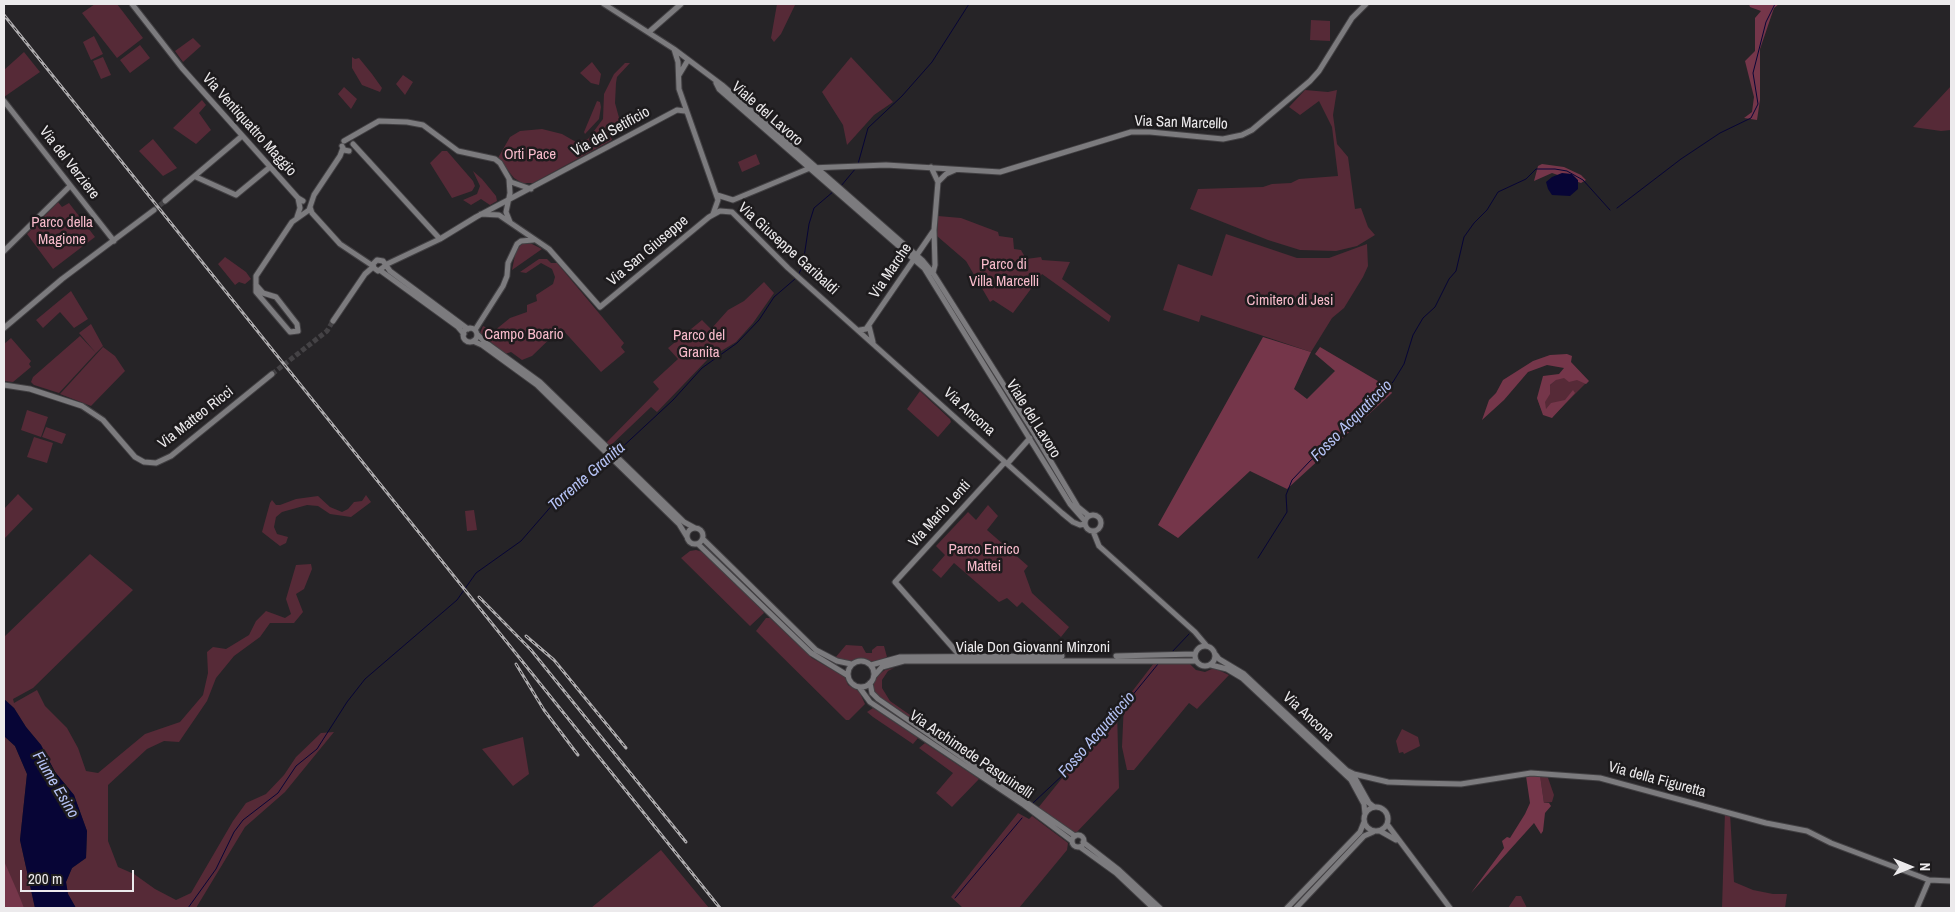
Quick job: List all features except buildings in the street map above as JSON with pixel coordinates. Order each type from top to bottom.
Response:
[{"type":"main road","name":"Via Ventiquattro Maggio","points":[[132,4],[182,68],[340,244],[379,266]]},
{"type":"main road","points":[[604,4],[674,49],[715,82]]},
{"type":"main road","points":[[649,32],[681,4]]},
{"type":"main road","name":"Via San Marcello","points":[[942,168],[1000,172],[1131,132],[1223,139],[1242,135],[1252,130],[1303,88],[1319,71],[1352,18],[1366,4]]},
{"type":"main road","points":[[674,49],[678,62],[677,81],[680,95],[717,195],[733,200],[810,168],[862,164],[931,167],[942,168],[942,177]]},
{"type":"main road","points":[[677,81],[688,60]]},
{"type":"main road","name":"Viale del Lavoro","points":[[715,82],[722,85],[818,168],[831,183]]},
{"type":"main road","name":"Viale del Lavoro","points":[[715,82],[720,89],[810,168],[831,183],[849,199],[915,257],[933,273],[1078,507],[1089,516],[1100,518],[1101,526],[1096,531],[1087,529],[1085,523],[1070,504],[927,272],[915,257]]},
{"type":"main road","name":"Via del Setificio","points":[[673,112],[680,95]]},
{"type":"main road","name":"Via del Verziere","points":[[4,101],[114,241]]},
{"type":"main road","name":"Via del Setificio","points":[[481,214],[532,189],[673,112],[677,110],[686,111]]},
{"type":"main road","points":[[256,285],[263,293],[276,297],[297,324],[298,331],[290,332],[256,292],[256,285],[256,276],[340,156],[344,141],[379,121],[407,122],[423,125],[463,153],[495,159],[511,182],[532,189]]},
{"type":"main road","points":[[340,156],[350,151],[356,133]]},
{"type":"main road","points":[[165,201],[242,136]]},
{"type":"main road","points":[[344,141],[352,143],[440,239]]},
{"type":"main road","points":[[343,148],[360,152]]},
{"type":"main road","points":[[196,176],[236,195],[270,167]]},
{"type":"main road","points":[[931,167],[938,182],[942,177],[958,169]]},
{"type":"main road","points":[[508,176],[510,200],[506,212],[510,222]]},
{"type":"main road","name":"Via Marche","points":[[933,273],[935,265],[934,230],[938,182]]},
{"type":"main road","points":[[4,251],[70,186]]},
{"type":"main road","name":"Via Giuseppe Garibaldi","points":[[713,214],[718,202],[717,195]]},
{"type":"main road","points":[[732,212],[733,200]]},
{"type":"main road","points":[[4,328],[55,285],[154,210]]},
{"type":"main road","name":"Via Giuseppe Garibaldi","points":[[713,214],[720,211],[732,212],[788,268],[860,330]]},
{"type":"main road","points":[[334,321],[365,275],[379,266],[440,239],[481,214],[496,214],[535,240]]},
{"type":"main road","name":"Via San Giuseppe","points":[[535,240],[549,249],[600,307],[713,214]]},
{"type":"main road","name":"Via Marche","points":[[869,326],[934,230]]},
{"type":"main road","points":[[473,342],[476,332],[507,276],[508,263],[517,244],[521,241],[535,240]]},
{"type":"main road","points":[[362,258],[365,275]]},
{"type":"main road","points":[[393,260],[393,274]]},
{"type":"main road","points":[[379,266],[393,274],[468,329],[476,332]]},
{"type":"main road","name":"Viale Don Giovanni Minzoni","points":[[379,266],[458,327],[466,340],[482,345],[538,385],[684,522],[702,532],[703,539],[816,650],[837,662],[851,664],[863,660],[871,665],[900,657],[1135,656],[1196,651]]},
{"type":"main road","points":[[860,330],[865,330],[869,326],[873,343]]},
{"type":"main road","points":[[464,334],[468,329]]},
{"type":"main road","name":"Via Ancona","points":[[860,330],[1073,522],[1080,526],[1085,523]]},
{"type":"main road","name":"Viale Don Giovanni Minzoni","points":[[476,332],[484,342],[540,382],[606,450]]},
{"type":"main road","name":"Via Matteo Ricci","points":[[4,385],[30,390],[82,406],[102,420],[136,457],[144,462],[156,462],[171,456],[272,374]]},
{"type":"main road","name":"Via Mario Lenti","points":[[961,657],[895,582],[1030,438]]},
{"type":"main road","name":"Viale Don Giovanni Minzoni","points":[[618,461],[679,524],[690,543],[698,544],[705,548],[811,654],[847,675],[851,683],[859,687]]},
{"type":"main road","points":[[1062,512],[1070,504]]},
{"type":"main road","points":[[1085,523],[1089,516]]},
{"type":"main road","points":[[687,537],[690,530],[695,528]]},
{"type":"main road","points":[[1096,531],[1099,546],[1195,632],[1206,646],[1213,648],[1216,655],[1211,665],[1204,666],[1196,662],[1195,632]]},
{"type":"main road","points":[[698,544],[703,539]]},
{"type":"main road","points":[[1196,651],[1206,646]]},
{"type":"main road","name":"Via Ancona","points":[[1216,655],[1219,659],[1244,674],[1355,778],[1368,803],[1384,811],[1387,824],[1450,908]]},
{"type":"main road","name":"Viale Don Giovanni Minzoni","points":[[874,676],[889,664],[912,661],[1196,662]]},
{"type":"main road","points":[[847,675],[851,664]]},
{"type":"main road","points":[[859,687],[870,684],[874,676],[871,665]]},
{"type":"main road","name":"Via Ancona","points":[[1211,665],[1227,669],[1242,678],[1351,780],[1364,804],[1364,822]]},
{"type":"main road","name":"Via Archimede Pasquinelli","points":[[870,684],[872,693],[878,699],[1075,836],[1081,837],[1082,844],[1153,908]]},
{"type":"main road","name":"Via Archimede Pasquinelli","points":[[859,687],[870,702],[1024,805],[1072,841],[1075,847],[1082,844]]},
{"type":"main road","name":"Via della Figuretta","points":[[1346,770],[1354,774],[1388,782],[1416,783],[1461,784],[1531,773],[1600,778],[1670,799],[1707,806],[1766,823],[1807,831],[1929,880],[1951,881]]},
{"type":"main road","points":[[1365,814],[1374,807]]},
{"type":"main road","points":[[1364,822],[1367,828],[1373,832]]},
{"type":"main road","points":[[1287,908],[1360,832],[1364,822]]},
{"type":"main road","points":[[1296,908],[1364,836],[1380,831],[1387,824]]},
{"type":"main road","name":"Via Ancona","points":[[1380,831],[1393,837],[1409,853]]},
{"type":"main road","points":[[1072,841],[1075,836]]},
{"type":"main road","name":"Via Archimede Pasquinelli","points":[[1082,844],[1119,870],[1160,908]]},
{"type":"main road","points":[[1917,908],[1929,880]]},
{"type":"green space","points":[[95,4],[117,4],[143,38],[117,58],[82,13]]},
{"type":"green space","points":[[777,4],[795,5],[781,34],[774,42],[771,38]]},
{"type":"green space","points":[[1311,20],[1330,21],[1330,41],[1310,40]]},
{"type":"green space","points":[[94,36],[103,54],[91,60],[83,42]]},
{"type":"green space","points":[[193,38],[201,46],[183,62],[175,51]]},
{"type":"green space","points":[[140,45],[150,58],[130,73],[120,60]]},
{"type":"green space","points":[[24,52],[40,72],[4,97],[4,70]]},
{"type":"green space","points":[[103,57],[111,75],[101,79],[93,61]]},
{"type":"green space","points":[[352,57],[355,59],[359,58],[372,74],[382,88],[380,92],[362,85],[352,68]]},
{"type":"green space","points":[[851,57],[893,102],[874,115],[847,145],[843,125],[822,92]]},
{"type":"green space","points":[[592,62],[601,74],[599,85],[591,83],[580,73]]},
{"type":"green space","name":"Orti Pace","points":[[625,63],[630,63],[617,77],[616,83],[615,103],[621,125],[609,133],[612,140],[533,183],[522,183],[514,178],[498,158],[510,137],[520,131],[542,129],[562,134],[576,142],[588,139],[603,119],[604,94],[614,74]]},
{"type":"green space","points":[[403,75],[413,82],[405,95],[396,84]]},
{"type":"green space","points":[[1951,86],[1951,130],[1941,131],[1913,127]]},
{"type":"green space","points":[[344,87],[357,99],[351,109],[338,94]]},
{"type":"green space","name":"Cimitero di Jesi","points":[[1305,90],[1328,92],[1337,90],[1333,115],[1337,144],[1348,157],[1355,209],[1361,208],[1368,227],[1375,235],[1357,246],[1336,251],[1300,250],[1268,240],[1190,209],[1198,189],[1263,187],[1272,184],[1291,183],[1299,179],[1338,176],[1332,127],[1319,101],[1300,115],[1289,107]]},
{"type":"green space","points":[[202,100],[206,105],[199,113],[211,130],[196,144],[173,128]]},
{"type":"green space","points":[[597,101],[600,102],[601,107],[599,119],[585,134],[584,132]]},
{"type":"green space","points":[[153,139],[177,168],[163,176],[139,151]]},
{"type":"green space","points":[[442,151],[447,151],[473,181],[475,186],[472,191],[452,198],[430,163]]},
{"type":"green space","points":[[756,154],[760,164],[742,172],[738,162]]},
{"type":"green space","points":[[473,171],[496,196],[497,201],[490,205],[481,199],[471,205],[463,200],[477,194],[480,186]]},
{"type":"green space","name":"Parco della Magione","points":[[58,202],[62,207],[69,203],[95,237],[53,269],[27,234]]},
{"type":"green space","name":"Parco di Villa Marcelli","points":[[938,216],[961,218],[998,232],[999,236],[1013,238],[1014,249],[1021,250],[1026,259],[1041,257],[1042,260],[1070,262],[1062,279],[1111,316],[1109,322],[1042,274],[1013,313],[993,300],[990,302],[966,261],[937,236]]},
{"type":"green space","name":"Cimitero di Jesi","points":[[1226,234],[1297,258],[1329,258],[1367,244],[1368,266],[1344,308],[1332,318],[1311,352],[1201,315],[1199,322],[1163,310],[1178,264],[1212,276]]},
{"type":"green space","points":[[523,243],[530,243],[542,249],[512,270],[516,250]]},
{"type":"green space","points":[[225,257],[246,272],[251,279],[245,284],[239,282],[235,285],[218,264]]},
{"type":"green space","name":"Campo Boario","points":[[539,259],[547,259],[551,263],[557,263],[624,343],[621,347],[625,352],[601,372],[561,328],[532,356],[522,360],[511,352],[505,354],[480,333],[483,326],[494,331],[510,318],[527,312],[527,305],[537,301],[536,295],[553,284],[555,277],[552,269],[541,263],[526,273],[520,272]]},
{"type":"green space","name":"Parco del Granita","points":[[764,282],[774,293],[753,323],[736,342],[708,359],[657,412],[651,407],[609,447],[605,444],[659,389],[653,382],[678,359],[668,348],[702,320],[711,329],[728,310],[744,301]]},
{"type":"green space","points":[[71,291],[88,319],[74,328],[60,312],[43,328],[36,320]]},
{"type":"green space","points":[[91,324],[103,346],[96,353],[79,333]]},
{"type":"green space","points":[[80,336],[96,353],[59,393],[34,385],[31,382],[33,377]]},
{"type":"green space","points":[[11,338],[31,361],[29,364],[31,367],[13,382],[4,381],[4,344]]},
{"type":"green space","points":[[103,347],[115,356],[125,371],[91,406],[60,394]]},
{"type":"green space","points":[[1572,364],[1588,381],[1555,414],[1542,411],[1537,398]]},
{"type":"green space","points":[[920,391],[950,419],[951,422],[938,437],[907,409]]},
{"type":"green space","points":[[27,410],[48,417],[41,437],[21,430]]},
{"type":"green space","points":[[46,427],[66,434],[62,444],[42,437]]},
{"type":"green space","points":[[34,437],[53,443],[47,463],[27,457]]},
{"type":"green space","points":[[18,494],[33,509],[4,539],[4,509]]},
{"type":"green space","points":[[366,495],[371,502],[351,517],[330,514],[318,506],[307,505],[282,512],[276,517],[274,527],[277,534],[288,537],[286,543],[280,546],[262,532],[272,500],[276,505],[280,505],[296,499],[318,496],[330,507],[342,512],[348,509],[354,502],[362,501]]},
{"type":"green space","name":"Parco Enrico Mattei","points":[[988,505],[998,516],[987,530],[1028,566],[1024,571],[1032,593],[1069,627],[1061,637],[1022,602],[1017,607],[1007,598],[999,602],[954,563],[941,578],[932,570],[945,555],[936,546],[968,512],[976,520]]},
{"type":"green space","points":[[474,510],[477,530],[467,531],[465,511]]},
{"type":"green space","points":[[690,551],[703,552],[763,611],[764,613],[750,626],[681,558]]},
{"type":"green space","points":[[90,554],[133,590],[33,688],[13,699],[14,703],[37,690],[45,706],[67,728],[78,748],[86,771],[98,773],[145,734],[180,722],[203,695],[208,673],[207,652],[213,647],[226,649],[249,635],[256,621],[266,611],[285,618],[291,614],[286,599],[296,565],[311,564],[312,569],[304,589],[296,594],[303,612],[294,623],[270,623],[260,637],[234,656],[216,678],[207,701],[179,742],[164,741],[147,749],[108,785],[108,841],[118,867],[134,874],[155,889],[176,900],[191,893],[233,821],[246,803],[266,794],[284,775],[296,757],[321,733],[334,732],[285,792],[245,827],[196,908],[76,908],[68,894],[66,882],[72,868],[86,858],[87,831],[74,795],[55,772],[41,745],[26,727],[14,708],[4,699],[4,637]]},
{"type":"green space","points":[[766,618],[770,618],[812,658],[845,677],[848,685],[859,691],[865,704],[849,720],[846,720],[756,631]]},
{"type":"green space","points":[[846,645],[862,646],[866,653],[872,653],[872,650],[877,646],[884,646],[887,657],[873,663],[860,659],[850,663],[835,658]]},
{"type":"green space","points":[[1154,663],[1190,664],[1196,670],[1205,672],[1214,668],[1229,675],[1197,709],[1189,703],[1134,770],[1127,770],[1122,747],[1124,702]]},
{"type":"green space","points":[[894,668],[888,671],[882,680],[882,688],[890,701],[966,754],[969,752],[969,757],[947,747],[883,701],[874,692],[873,686],[877,676],[885,670]]},
{"type":"green space","points":[[873,708],[918,738],[913,744],[867,712]]},
{"type":"green space","points":[[1117,710],[1119,788],[1075,834],[1038,808]]},
{"type":"green space","points":[[1402,729],[1418,737],[1420,746],[1404,754],[1403,752],[1399,753],[1396,741]]},
{"type":"green space","points":[[4,736],[15,746],[27,774],[20,840],[35,908],[4,908]]},
{"type":"green space","points":[[523,737],[529,774],[513,786],[482,749]]},
{"type":"green space","points":[[925,743],[979,779],[952,807],[936,793],[953,773],[919,748]]},
{"type":"green space","points":[[1540,775],[1547,775],[1554,795],[1552,802],[1544,803]]},
{"type":"green space","points":[[1725,811],[1730,813],[1734,882],[1753,890],[1773,894],[1787,894],[1785,908],[1722,908]]},
{"type":"green space","points":[[1018,813],[1029,819],[1032,816],[1068,843],[1067,850],[1019,908],[963,908],[951,897]]},
{"type":"green space","points":[[661,850],[709,908],[591,908]]},
{"type":"green space","points":[[1516,896],[1521,896],[1527,908],[1508,908]]},
{"type":"shaded area","points":[[1749,4],[1779,4],[1774,8],[1760,49],[1760,100],[1757,120],[1744,118],[1752,112],[1754,97],[1745,61],[1755,51],[1755,18],[1761,11],[1750,7]]},
{"type":"shaded area","points":[[1542,164],[1564,167],[1581,175],[1586,180],[1581,183],[1552,173],[1534,181],[1538,166]]},
{"type":"shaded area","points":[[1263,337],[1311,352],[1294,389],[1307,399],[1335,371],[1315,354],[1320,347],[1388,387],[1392,393],[1287,489],[1250,471],[1178,538],[1158,525]]},
{"type":"shaded area","points":[[1567,354],[1572,356],[1571,362],[1589,381],[1586,384],[1577,380],[1569,382],[1564,378],[1556,380],[1550,385],[1550,394],[1545,402],[1546,409],[1551,403],[1565,400],[1573,390],[1575,393],[1552,418],[1543,415],[1537,398],[1543,376],[1559,374],[1564,368],[1547,365],[1528,372],[1504,400],[1482,420],[1489,400],[1496,393],[1503,380],[1533,361],[1550,355]]},
{"type":"shaded area","points":[[1540,775],[1544,803],[1549,803],[1551,806],[1545,813],[1543,831],[1541,834],[1534,823],[1471,893],[1504,848],[1502,841],[1507,837],[1510,838],[1525,814],[1530,803],[1526,776]]},
{"type":"shaded area","points":[[4,861],[18,893],[24,908],[4,908]]},
{"type":"water","points":[[1562,173],[1572,174],[1578,180],[1578,189],[1570,196],[1552,195],[1548,189],[1546,182]]},
{"type":"water","name":"Fiume Esino","points":[[4,699],[14,708],[26,727],[41,745],[55,772],[74,795],[87,831],[86,858],[72,868],[66,882],[68,894],[76,908],[35,908],[20,840],[27,774],[15,746],[4,736]]},
{"type":"waterway","name":"Torrente Granita","points":[[858,164],[868,128],[902,96],[932,62],[969,4]]},
{"type":"waterway","name":"Fosso Acquaticcio","points":[[1617,208],[1681,159],[1720,133],[1751,118],[1758,104],[1753,73],[1766,22],[1775,4]]},
{"type":"waterway","name":"Torrente Granita","points":[[841,186],[856,168]]},
{"type":"waterway","name":"Fosso Acquaticcio","points":[[1258,558],[1287,512],[1286,495],[1292,480],[1310,461],[1344,432],[1393,382],[1404,364],[1413,335],[1423,318],[1435,307],[1449,279],[1456,271],[1464,237],[1487,210],[1498,192],[1526,179],[1536,169],[1555,169],[1567,171],[1583,180],[1610,210]]},
{"type":"waterway","name":"Torrente Granita","points":[[798,276],[803,264],[809,224],[814,208],[834,191]]},
{"type":"waterway","name":"Torrente Granita","points":[[617,452],[673,400],[702,368],[737,343],[759,320],[774,297],[795,279]]},
{"type":"waterway","name":"Torrente Granita","points":[[188,908],[216,869],[234,832],[243,820],[278,793],[296,766],[317,749],[347,702],[365,679],[457,600],[476,573],[521,541],[561,495],[601,468],[610,459]]},
{"type":"waterway","points":[[1171,653],[1189,634]]},
{"type":"waterway","name":"Fosso Acquaticcio","points":[[1033,803],[1082,757],[1158,664]]},
{"type":"waterway","name":"Fosso Acquaticcio","points":[[955,898],[1022,818]]},
{"type":"tunnel","points":[[154,210],[165,201]]},
{"type":"tunnel","points":[[272,374],[327,331],[333,321]]},
{"type":"railway","points":[[4,15],[720,908]]},
{"type":"railway","points":[[479,597],[531,650],[686,842]]},
{"type":"railway","points":[[526,636],[554,660],[626,748]]},
{"type":"railway","points":[[516,664],[544,710],[578,755]]}]
